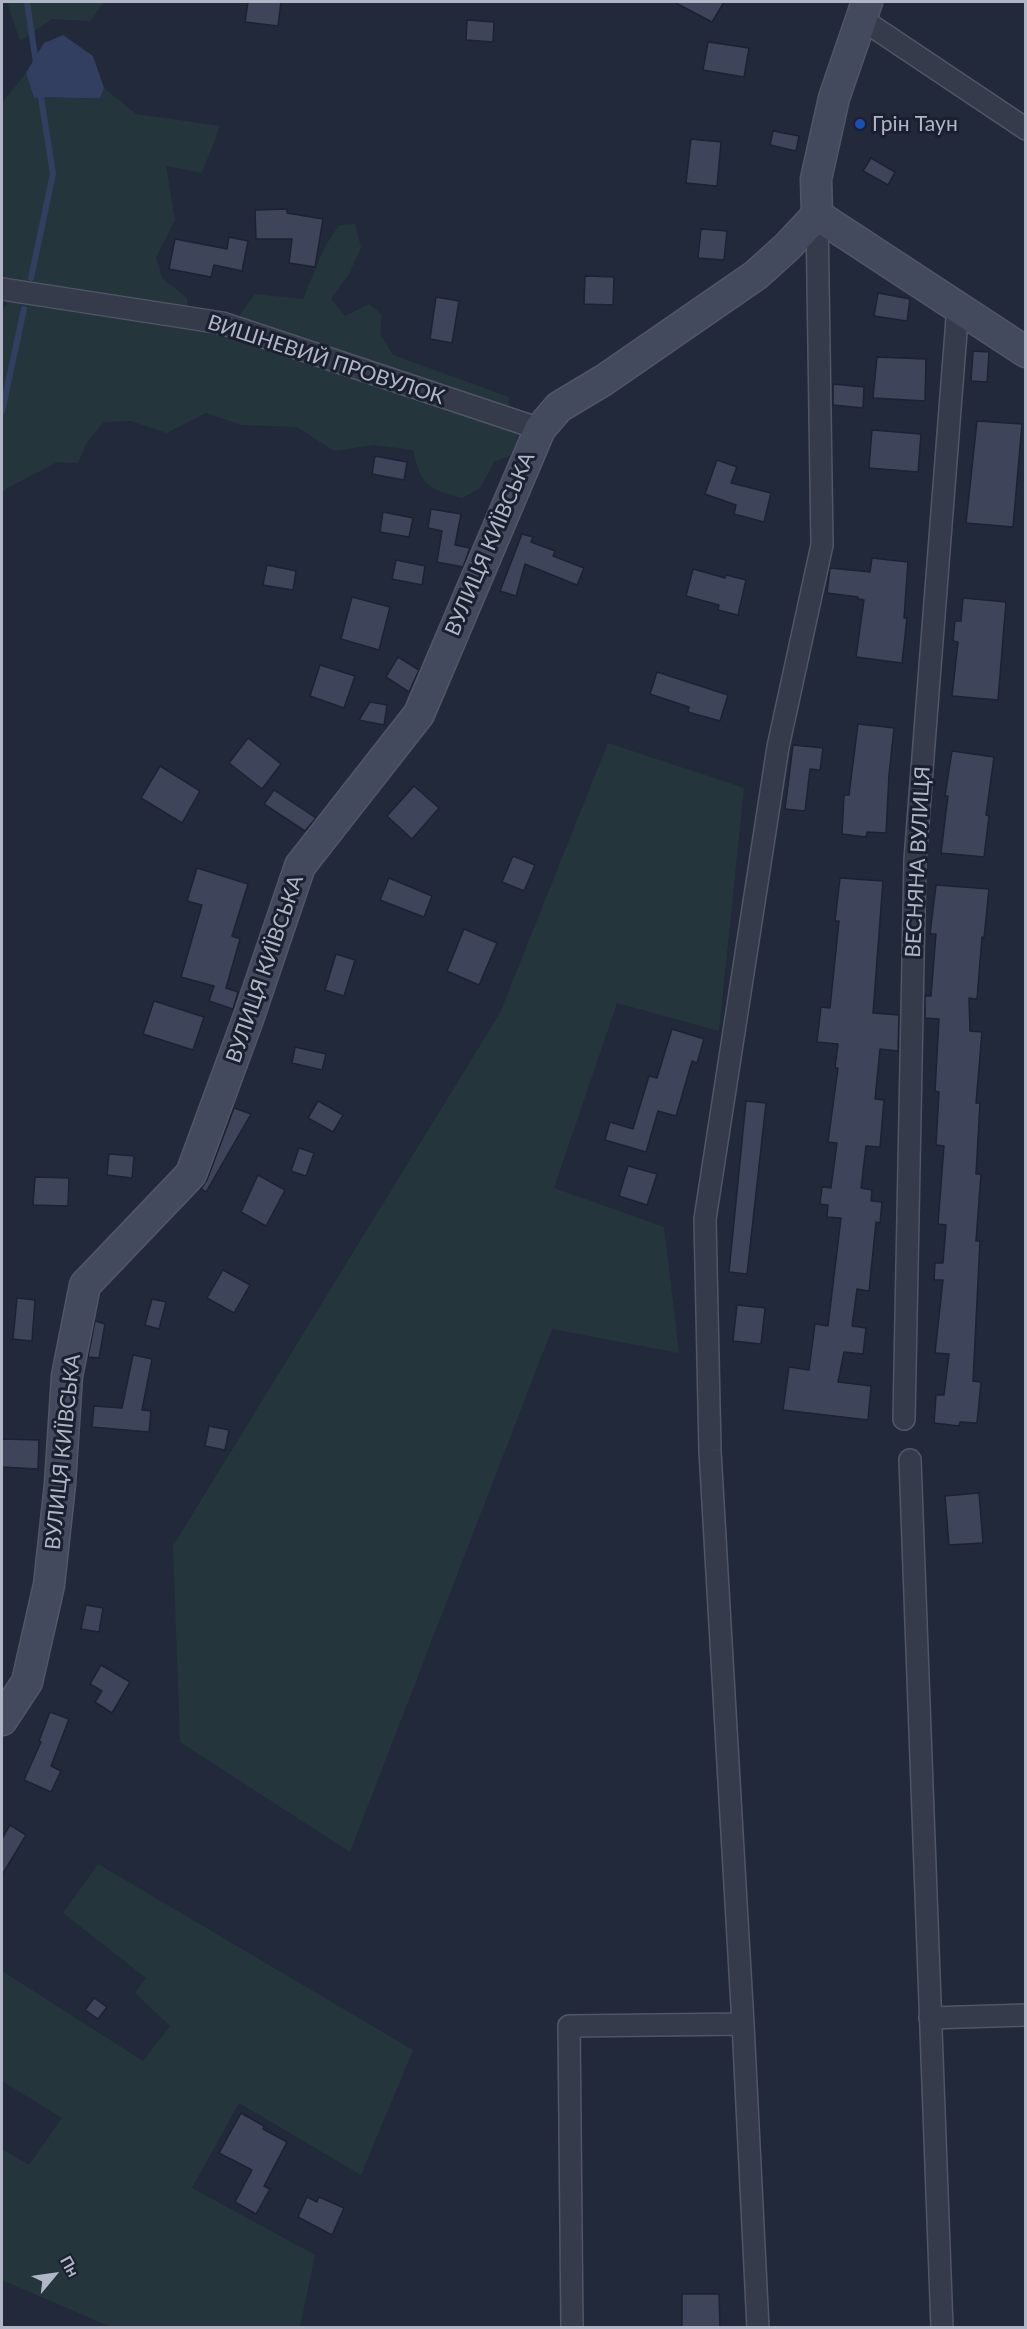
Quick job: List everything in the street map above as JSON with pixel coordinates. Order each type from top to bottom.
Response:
[{"type":"street","points":[[758,2328],[710,1451],[705,1219],[778,747],[822,546],[816,179],[834,98],[863,10],[1026,129]]},
{"type":"street","points":[[817,215],[1026,352]]},
{"type":"street","name":"ВУЛИЦЯ КИЇВСЬКА","points":[[2,1720],[27,1682],[49,1585],[60,1484],[67,1376],[85,1285],[191,1174],[248,1019],[300,866],[419,714],[540,429],[559,406],[604,380],[756,275],[817,215]]},
{"type":"street","name":"ВИШНЕВИЙ ПРОВУЛОК","points":[[2,289],[222,323],[540,429]]},
{"type":"street","name":"ВЕСНЯНА ВУЛИЦЯ","points":[[904,1419],[915,860],[958,306]]},
{"type":"street","points":[[910,1460],[942,2328]]},
{"type":"street","points":[[930,2018],[1026,2015]]},
{"type":"street","points":[[573,2328],[569,2026],[743,2024]]},
{"type":"shaded area","points":[[7,2],[104,2],[90,21],[52,19],[20,41]]},
{"type":"shaded area","points":[[26,73],[34,98],[99,98],[104,88],[136,114],[220,126],[202,173],[166,166],[175,220],[156,257],[162,278],[187,298],[188,310],[222,332],[239,316],[255,294],[303,299],[324,248],[339,225],[355,224],[361,247],[349,274],[331,299],[345,316],[369,304],[382,315],[380,334],[393,355],[509,397],[508,414],[519,433],[511,455],[494,462],[480,488],[462,498],[428,484],[423,479],[413,450],[374,445],[334,451],[297,427],[242,425],[206,413],[167,433],[131,421],[104,422],[87,442],[78,463],[57,462],[4,490],[2,496],[2,310],[7,304],[7,280],[2,277],[2,103]]},
{"type":"shaded area","points":[[608,743],[744,788],[719,1031],[617,1003],[554,1188],[664,1227],[679,1353],[552,1329],[350,1852],[180,1742],[173,1546],[500,1013]]},
{"type":"shaded area","points":[[98,1864],[413,2050],[361,2175],[239,2103],[192,2188],[315,2255],[300,2327],[111,2327],[2,2280],[2,2149],[29,2165],[62,2118],[2,2081],[2,1971],[143,2061],[170,2026],[135,1993],[146,1978],[63,1913]]},
{"type":"water","points":[[63,35],[93,56],[104,88],[100,98],[34,98],[26,73],[44,43]]},
{"type":"building","points":[[248,2],[281,2],[278,26],[245,22]]},
{"type":"building","points":[[674,2],[724,2],[712,22]]},
{"type":"building","points":[[467,20],[494,22],[493,42],[466,40]]},
{"type":"building","points":[[708,42],[749,48],[744,77],[703,70]]},
{"type":"building","points":[[773,131],[799,136],[796,151],[770,145]]},
{"type":"building","points":[[691,139],[721,142],[717,186],[686,183]]},
{"type":"building","points":[[871,158],[895,172],[888,185],[863,171]]},
{"type":"building","points":[[287,209],[287,213],[323,219],[315,267],[289,263],[292,239],[256,239],[255,210]]},
{"type":"building","points":[[701,229],[727,231],[724,260],[698,258]]},
{"type":"building","points":[[229,237],[248,241],[242,271],[214,265],[211,277],[169,269],[175,239],[227,249]]},
{"type":"building","points":[[585,276],[614,277],[613,305],[584,304]]},
{"type":"building","points":[[878,293],[910,299],[907,321],[874,316]]},
{"type":"building","points":[[436,297],[459,301],[452,343],[430,339]]},
{"type":"building","points":[[973,351],[989,352],[987,382],[971,381]]},
{"type":"building","points":[[877,357],[926,359],[925,401],[873,398]]},
{"type":"building","points":[[833,384],[864,387],[863,408],[833,405]]},
{"type":"building","points":[[977,421],[1022,424],[1013,527],[966,523]]},
{"type":"building","points":[[872,430],[921,434],[918,472],[869,468]]},
{"type":"building","points":[[375,456],[407,462],[404,480],[372,474]]},
{"type":"building","points":[[717,460],[737,467],[731,483],[771,493],[764,522],[734,514],[736,505],[705,494]]},
{"type":"building","points":[[431,509],[461,514],[455,545],[470,548],[463,567],[437,562],[442,531],[428,528]]},
{"type":"building","points":[[383,512],[413,518],[409,537],[380,532]]},
{"type":"building","points":[[522,534],[533,537],[531,542],[555,551],[553,556],[584,568],[577,585],[525,564],[516,596],[500,591]]},
{"type":"building","points":[[872,558],[908,562],[904,618],[907,618],[902,663],[856,657],[864,600],[858,597],[827,593],[830,568],[870,572]]},
{"type":"building","points":[[396,560],[425,566],[422,585],[392,579]]},
{"type":"building","points":[[267,565],[296,571],[293,590],[263,585]]},
{"type":"building","points":[[693,569],[725,578],[726,575],[746,580],[738,615],[718,610],[719,605],[686,596]]},
{"type":"building","points":[[352,597],[390,607],[379,650],[341,639]]},
{"type":"building","points":[[963,598],[1006,602],[998,700],[952,696],[958,642],[953,641],[955,621],[961,621]]},
{"type":"building","points":[[398,657],[419,670],[409,692],[386,677]]},
{"type":"building","points":[[320,665],[355,676],[344,708],[310,696]]},
{"type":"building","points":[[657,672],[728,695],[720,721],[688,712],[689,707],[650,694]]},
{"type":"building","points":[[370,702],[387,705],[384,725],[359,720]]},
{"type":"building","points":[[858,724],[894,728],[886,833],[867,832],[866,837],[842,834],[844,795],[849,795]]},
{"type":"building","points":[[248,738],[281,764],[262,789],[229,763]]},
{"type":"building","points":[[793,745],[823,748],[820,770],[810,769],[805,811],[785,809]]},
{"type":"building","points":[[952,751],[994,757],[986,815],[989,816],[984,857],[941,853],[948,796],[945,796]]},
{"type":"building","points":[[160,766],[200,791],[182,823],[141,798]]},
{"type":"building","points":[[414,786],[439,808],[412,839],[387,816]]},
{"type":"building","points":[[274,790],[316,818],[305,831],[264,804]]},
{"type":"building","points":[[513,856],[535,865],[524,891],[502,882]]},
{"type":"building","points":[[197,868],[248,884],[232,936],[240,939],[226,988],[238,992],[233,1009],[209,1001],[214,986],[181,977],[202,905],[187,901]]},
{"type":"building","points":[[389,878],[432,896],[424,917],[380,900]]},
{"type":"building","points":[[840,878],[883,881],[873,1013],[899,1015],[898,1051],[880,1049],[875,1099],[884,1100],[880,1147],[866,1146],[861,1188],[872,1190],[871,1201],[882,1202],[880,1223],[876,1222],[869,1291],[857,1289],[852,1326],[866,1328],[863,1354],[844,1352],[838,1382],[871,1386],[868,1420],[783,1410],[789,1367],[809,1370],[815,1324],[828,1326],[841,1218],[827,1217],[828,1205],[820,1204],[822,1187],[831,1188],[837,1143],[828,1142],[838,1068],[835,1068],[838,1044],[817,1042],[821,1007],[830,1008],[839,921],[835,921]]},
{"type":"building","points":[[936,885],[989,889],[977,999],[969,998],[970,1031],[982,1032],[976,1103],[980,1103],[976,1174],[981,1174],[976,1241],[980,1241],[973,1381],[981,1382],[977,1423],[960,1422],[959,1426],[934,1423],[936,1395],[944,1395],[949,1354],[935,1353],[943,1280],[934,1280],[935,1263],[943,1263],[946,1225],[938,1224],[944,1146],[936,1145],[939,1092],[935,1091],[939,1019],[925,1018],[925,996],[931,996],[936,934],[930,934]]},
{"type":"building","points":[[464,929],[497,943],[479,985],[447,971]]},
{"type":"building","points":[[336,954],[355,960],[344,996],[325,990]]},
{"type":"building","points":[[154,1001],[204,1017],[193,1050],[143,1034]]},
{"type":"building","points":[[672,1029],[704,1039],[697,1063],[692,1061],[676,1116],[658,1111],[646,1152],[605,1140],[610,1122],[633,1129],[649,1076],[657,1078]]},
{"type":"building","points":[[295,1047],[326,1054],[322,1070],[292,1063]]},
{"type":"building","points":[[318,1101],[343,1115],[333,1132],[308,1118]]},
{"type":"building","points":[[746,1101],[766,1103],[747,1274],[729,1272]]},
{"type":"building","points":[[234,1108],[251,1114],[206,1192],[201,1189],[207,1180]]},
{"type":"building","points":[[299,1148],[314,1153],[306,1176],[291,1171]]},
{"type":"building","points":[[109,1154],[134,1156],[132,1178],[107,1175]]},
{"type":"building","points":[[628,1166],[657,1174],[647,1205],[619,1196]]},
{"type":"building","points":[[258,1175],[285,1190],[266,1226],[241,1212]]},
{"type":"building","points":[[35,1177],[69,1178],[68,1206],[33,1205]]},
{"type":"building","points":[[223,1270],[250,1285],[234,1313],[207,1298]]},
{"type":"building","points":[[17,1298],[35,1300],[32,1341],[13,1339]]},
{"type":"building","points":[[152,1299],[166,1302],[159,1329],[145,1325]]},
{"type":"building","points":[[737,1305],[765,1308],[761,1344],[733,1341]]},
{"type":"building","points":[[95,1321],[105,1324],[99,1358],[88,1357]]},
{"type":"building","points":[[133,1355],[152,1359],[142,1410],[151,1411],[149,1432],[92,1427],[94,1406],[122,1408]]},
{"type":"building","points":[[209,1426],[229,1430],[225,1450],[205,1446]]},
{"type":"building","points":[[2,1439],[39,1440],[38,1469],[2,1467]]},
{"type":"building","points":[[979,1493],[983,1543],[949,1545],[945,1496]]},
{"type":"building","points":[[86,1605],[103,1608],[99,1632],[81,1629]]},
{"type":"building","points":[[101,1665],[130,1682],[112,1713],[95,1702],[102,1691],[90,1684]]},
{"type":"building","points":[[50,1712],[69,1719],[51,1766],[61,1771],[51,1792],[24,1780],[41,1742],[39,1741]]},
{"type":"building","points":[[10,1825],[26,1835],[2,1875],[2,1839]]},
{"type":"building","points":[[94,1998],[107,2007],[98,2019],[85,2010]]},
{"type":"building","points":[[241,2113],[264,2126],[263,2129],[287,2142],[264,2186],[270,2189],[256,2214],[235,2202],[252,2170],[219,2153]]},
{"type":"building","points":[[307,2197],[317,2202],[319,2197],[344,2208],[332,2235],[298,2217]]},
{"type":"building","points":[[682,2294],[719,2294],[720,2328],[682,2328]]},
{"type":"waterway","points":[[27,2],[36,63]]},
{"type":"waterway","points":[[31,278],[53,174],[40,91]]},
{"type":"waterway","points":[[2,411],[24,309]]},
{"type":"place","name":"Грін Таун","points":[[860,124]]}]
